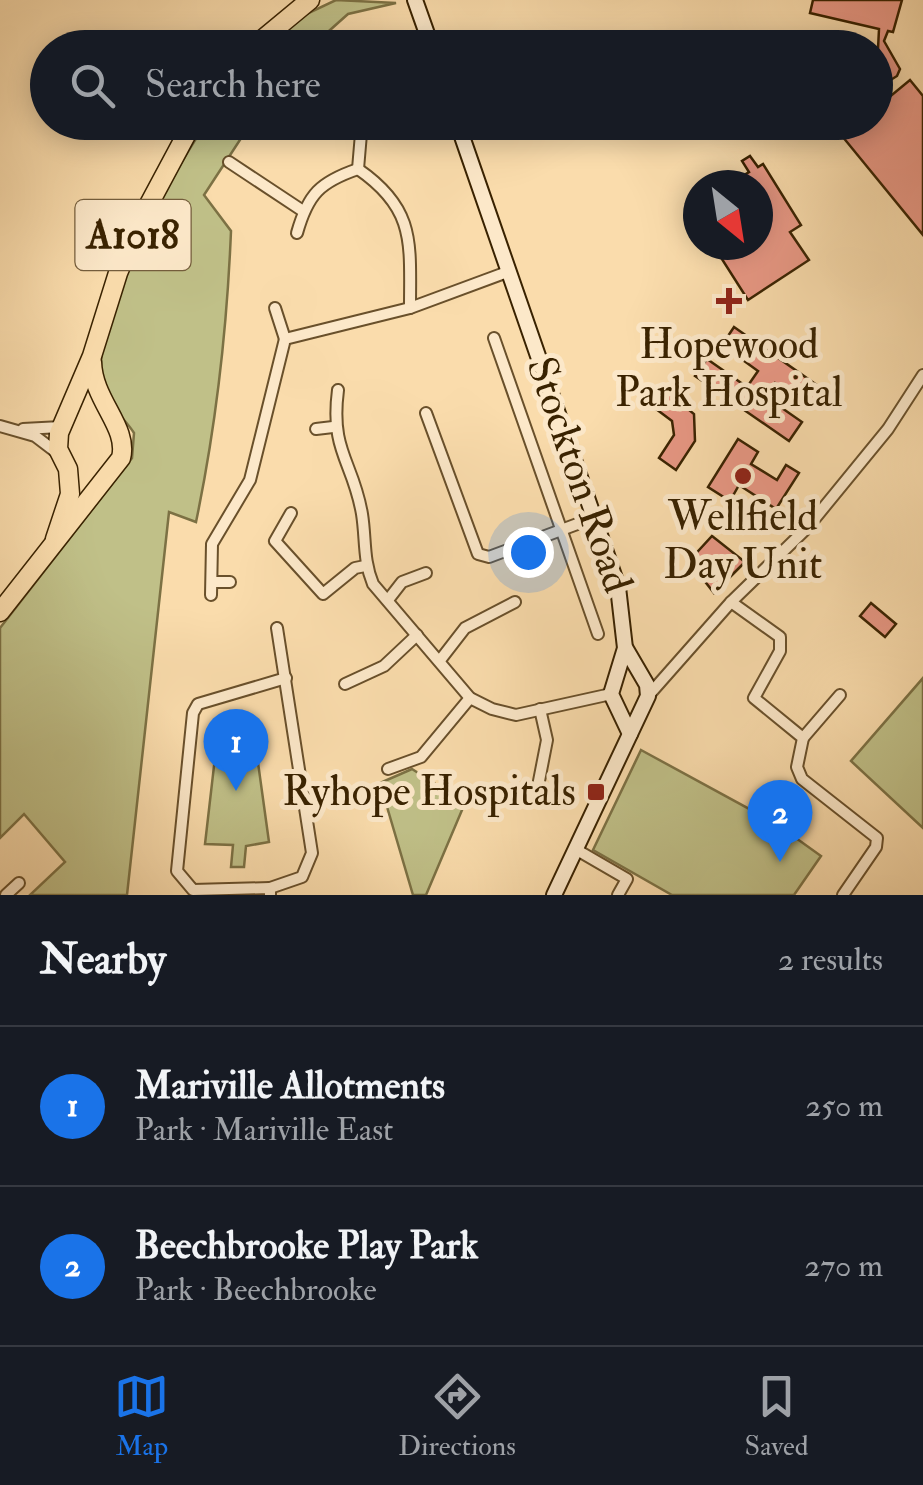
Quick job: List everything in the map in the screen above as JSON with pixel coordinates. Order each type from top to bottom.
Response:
[{"type":"highway","points":[[274,30],[310,0]]},
{"type":"highway","name":"A1018","points":[[55,539],[70,494],[58,441],[92,356],[118,272],[183,140]]},
{"type":"highway","name":"A1018","points":[[0,612],[105,474],[117,464],[123,450],[119,428],[108,417],[96,388],[92,356]]},
{"type":"highway","points":[[65,424],[88,412],[108,417]]},
{"type":"highway","points":[[64,462],[90,478],[105,474]]},
{"type":"main road","points":[[415,0],[427,29]]},
{"type":"main road","points":[[427,29],[431,0]]},
{"type":"main road","name":"Stockton Road","points":[[463,140],[596,517],[618,586],[625,648],[641,678],[630,734],[554,895]]},
{"type":"main road","name":"Stockton Road","points":[[625,648],[613,687],[636,705]]},
{"type":"main road","points":[[613,687],[626,674],[641,678]]},
{"type":"street","points":[[358,169],[360,140]]},
{"type":"street","points":[[229,162],[303,211]]},
{"type":"street","points":[[296,232],[303,211],[326,180],[358,169]]},
{"type":"street","points":[[358,169],[382,186],[403,212],[410,246],[410,308]]},
{"type":"street","points":[[286,339],[410,308],[510,271]]},
{"type":"street","points":[[211,595],[212,544],[250,480],[286,339],[275,308]]},
{"type":"street","name":"Stockton Road","points":[[494,338],[598,634]]},
{"type":"street","points":[[636,705],[731,602],[807,528],[888,429],[923,375]]},
{"type":"street","points":[[338,390],[334,426],[362,512],[365,566],[373,584],[440,658],[470,698],[516,715],[613,687]]},
{"type":"street","points":[[426,412],[478,554],[489,557],[596,517]]},
{"type":"street","points":[[17,430],[65,424]]},
{"type":"street","points":[[0,426],[48,442],[64,462]]},
{"type":"street","points":[[316,429],[334,426]]},
{"type":"street","points":[[291,513],[275,541],[319,599],[356,568],[365,566]]},
{"type":"street","points":[[388,600],[402,582],[426,573]]},
{"type":"street","points":[[212,582],[230,582]]},
{"type":"street","points":[[440,658],[465,628],[515,602]]},
{"type":"street","points":[[731,602],[780,637],[780,651],[754,698],[804,738]]},
{"type":"street","points":[[277,628],[286,678],[312,853],[302,877],[270,892],[193,890],[176,871],[193,713],[198,704],[286,678]]},
{"type":"street","points":[[345,684],[384,666],[416,634]]},
{"type":"street","points":[[641,678],[673,669]]},
{"type":"street","points":[[840,695],[804,738],[797,768],[802,779],[877,838],[876,847],[843,895]]},
{"type":"street","points":[[388,769],[421,757],[470,698]]},
{"type":"street","points":[[539,782],[547,740],[540,709]]},
{"type":"street","points":[[577,850],[626,879],[618,895]]},
{"type":"street","points":[[6,895],[19,882]]},
{"type":"green space","points":[[336,0],[396,3],[348,14],[330,30],[285,30],[300,17]]},
{"type":"green space","points":[[196,140],[240,140],[204,195],[231,231],[220,377],[196,522],[169,512],[127,895],[30,895],[65,862],[24,814],[0,838],[0,628],[132,458],[134,433],[106,395],[101,368],[105,334],[133,255]]},
{"type":"green space","points":[[923,678],[923,828],[851,761]]},
{"type":"green space","points":[[217,740],[255,741],[269,842],[246,846],[244,867],[231,867],[233,845],[205,844]]},
{"type":"green space","points":[[641,750],[775,823],[821,856],[794,895],[672,895],[593,850]]},
{"type":"green space","points":[[412,769],[465,803],[426,895],[413,895],[380,783]]},
{"type":"building","points":[[813,0],[902,0],[893,32],[810,13]]},
{"type":"building","points":[[893,57],[900,69],[893,78]]},
{"type":"building","points":[[910,80],[923,96],[923,235],[845,140],[893,140],[893,94]]},
{"type":"building","points":[[750,156],[758,167],[763,164],[767,170],[748,170],[742,161]]},
{"type":"building","points":[[773,180],[801,225],[790,232],[809,260],[748,300],[723,260],[773,260]]},
{"type":"building","points":[[734,327],[824,390],[811,408],[775,383],[766,397],[802,422],[789,441],[695,376],[707,359],[747,387],[758,371],[722,345]]},
{"type":"building","points":[[664,389],[694,414],[695,441],[676,470],[659,458],[674,435],[672,421],[652,406]]},
{"type":"building","name":"Wellfield Day Unit","points":[[738,439],[758,452],[751,464],[777,480],[786,465],[799,473],[776,509],[739,485],[730,501],[708,487]]},
{"type":"building","points":[[712,536],[745,562],[714,593],[689,561]]},
{"type":"building","points":[[871,603],[896,624],[885,637],[860,616]]},
{"type":"place","name":"Hopewood Park Hospital","points":[[729,301]]},
{"type":"place","name":"Wellfield Day Unit","points":[[743,476]]},
{"type":"place","name":"Mariville Allotments","points":[[236,791]]},
{"type":"place","name":"Ryhope Hospitals","points":[[596,792]]},
{"type":"place","name":"Beechbrooke Play Park","points":[[780,862]]}]
